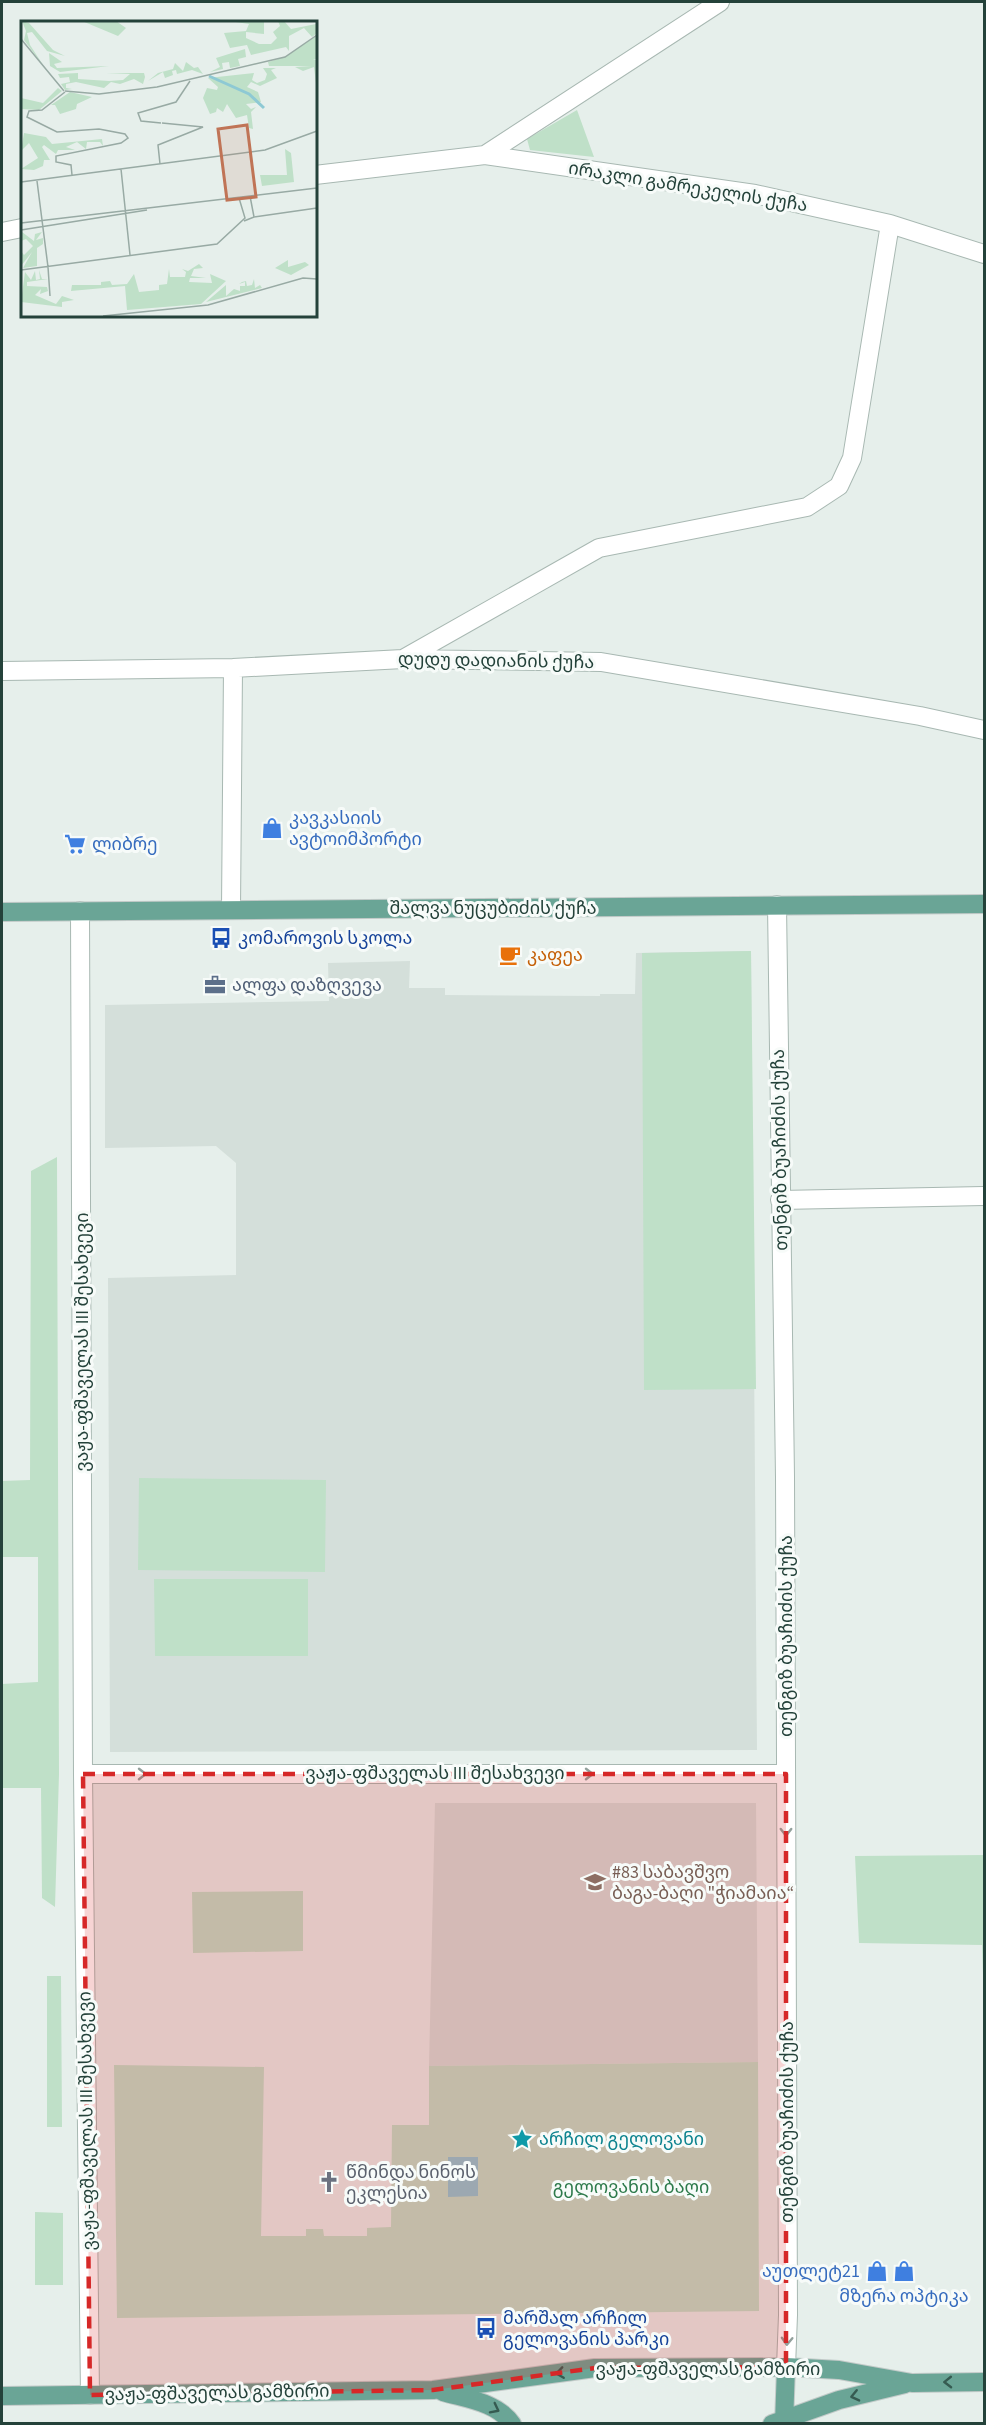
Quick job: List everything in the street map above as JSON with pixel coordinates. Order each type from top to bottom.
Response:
[{"type":"main road","name":"შალვა ნუცუბიძის ქუჩა","points":[[2,912],[984,904]]},
{"type":"main road","name":"ვაჟა-ფშაველას გამზირი","points":[[2,2396],[433,2390],[595,2368],[786,2367],[839,2370],[912,2383],[984,2382]]},
{"type":"main road","points":[[786,2367],[780,2422],[839,2400],[912,2383]]},
{"type":"main road","name":"ვაჟა-ფშაველას გამზირი","points":[[433,2390],[482,2403],[506,2414],[512,2424]]},
{"type":"street","name":"ირაკლი გამრეკელის ქუჩა","points":[[485,155],[720,2]]},
{"type":"street","name":"ირაკლი გამრეკელის ქუჩა","points":[[316,175],[485,155],[755,194],[890,224],[984,255]]},
{"type":"street","points":[[403,659],[599,548],[807,507],[839,486],[852,458],[890,224]]},
{"type":"street","points":[[2,232],[21,228]]},
{"type":"street","name":"დუდუ დადიანის ქუჩა","points":[[2,671],[233,668],[403,659],[601,662],[920,716],[984,730]]},
{"type":"street","points":[[231,910],[233,668]]},
{"type":"street","name":"თენგიზ ბუაჩიძის ქუჩა","points":[[777,905],[786,1774],[788,2304],[786,2367]]},
{"type":"street","name":"ვაჟა-ფშაველას III შესახვევი","points":[[80,911],[83,1774],[90,2395]]},
{"type":"street","points":[[780,1200],[984,1196]]},
{"type":"street","name":"ვაჟა-ფშაველას III შესახვევი","points":[[83,1774],[786,1774]]},
{"type":"highlighted area","points":[[83,1774],[786,1774],[786,2367],[595,2368],[433,2390],[90,2395]]},
{"type":"shaded area","points":[[751,951],[757,1750],[110,1752],[108,1278],[236,1275],[236,1163],[216,1146],[105,1148],[105,1005],[329,1001],[328,963],[410,961],[409,988],[445,988],[445,995],[600,996],[600,994],[635,994],[636,953]]},
{"type":"shaded area","name":"#83 საბავშვო ბაგა-ბაღი \"ჭიამაია“","points":[[435,1803],[756,1803],[758,2062],[429,2066]]},
{"type":"green space","points":[[577,110],[594,157],[530,150],[527,139]]},
{"type":"green space","points":[[751,951],[756,1389],[644,1390],[642,953]]},
{"type":"green space","points":[[57,1157],[59,1774],[55,1907],[42,1898],[41,1788],[2,1788],[2,1684],[38,1682],[38,1557],[2,1557],[2,1481],[30,1480],[31,1171]]},
{"type":"green space","points":[[139,1478],[326,1480],[325,1572],[138,1570]]},
{"type":"green space","points":[[154,1579],[308,1579],[308,1656],[155,1656]]},
{"type":"green space","points":[[984,1855],[984,2005],[982,1945],[859,1943],[855,1856]]},
{"type":"green space","points":[[303,1891],[303,1951],[193,1953],[192,1892]]},
{"type":"green space","points":[[47,1976],[61,1976],[62,2127],[47,2127]]},
{"type":"green space","name":"გელოვანის ბაღი","points":[[758,2062],[759,2311],[117,2318],[114,2065],[264,2067],[261,2236],[306,2236],[306,2229],[323,2229],[324,2236],[367,2236],[367,2228],[391,2227],[392,2125],[429,2125],[429,2066]]},
{"type":"green space","points":[[35,2212],[63,2213],[63,2285],[35,2285]]},
{"type":"water","points":[[448,2157],[478,2157],[478,2196],[448,2197]]},
{"type":"place","name":"კავკასიის ავტოიმპორტი","points":[[272,828]]},
{"type":"place","name":"ლიბრე","points":[[75,844]]},
{"type":"place","name":"კომაროვის სკოლა","points":[[221,938]]},
{"type":"place","name":"კაფეა","points":[[510,955]]},
{"type":"place","name":"ალფა დაზღვევა","points":[[215,985]]},
{"type":"place","name":"#83 საბავშვო ბაგა-ბაღი \"ჭიამაია“","points":[[595,1882]]},
{"type":"place","name":"არჩილ გელოვანი","points":[[522,2139]]},
{"type":"place","name":"წმინდა ნინოს ეკლესია","points":[[329,2182]]},
{"type":"place","name":"აუთლეტ21","points":[[877,2271]]},
{"type":"place","name":"მზერა ოპტიკა","points":[[904,2271]]},
{"type":"place","name":"მარშალ არჩილ გელოვანის პარკი","points":[[486,2328]]}]
